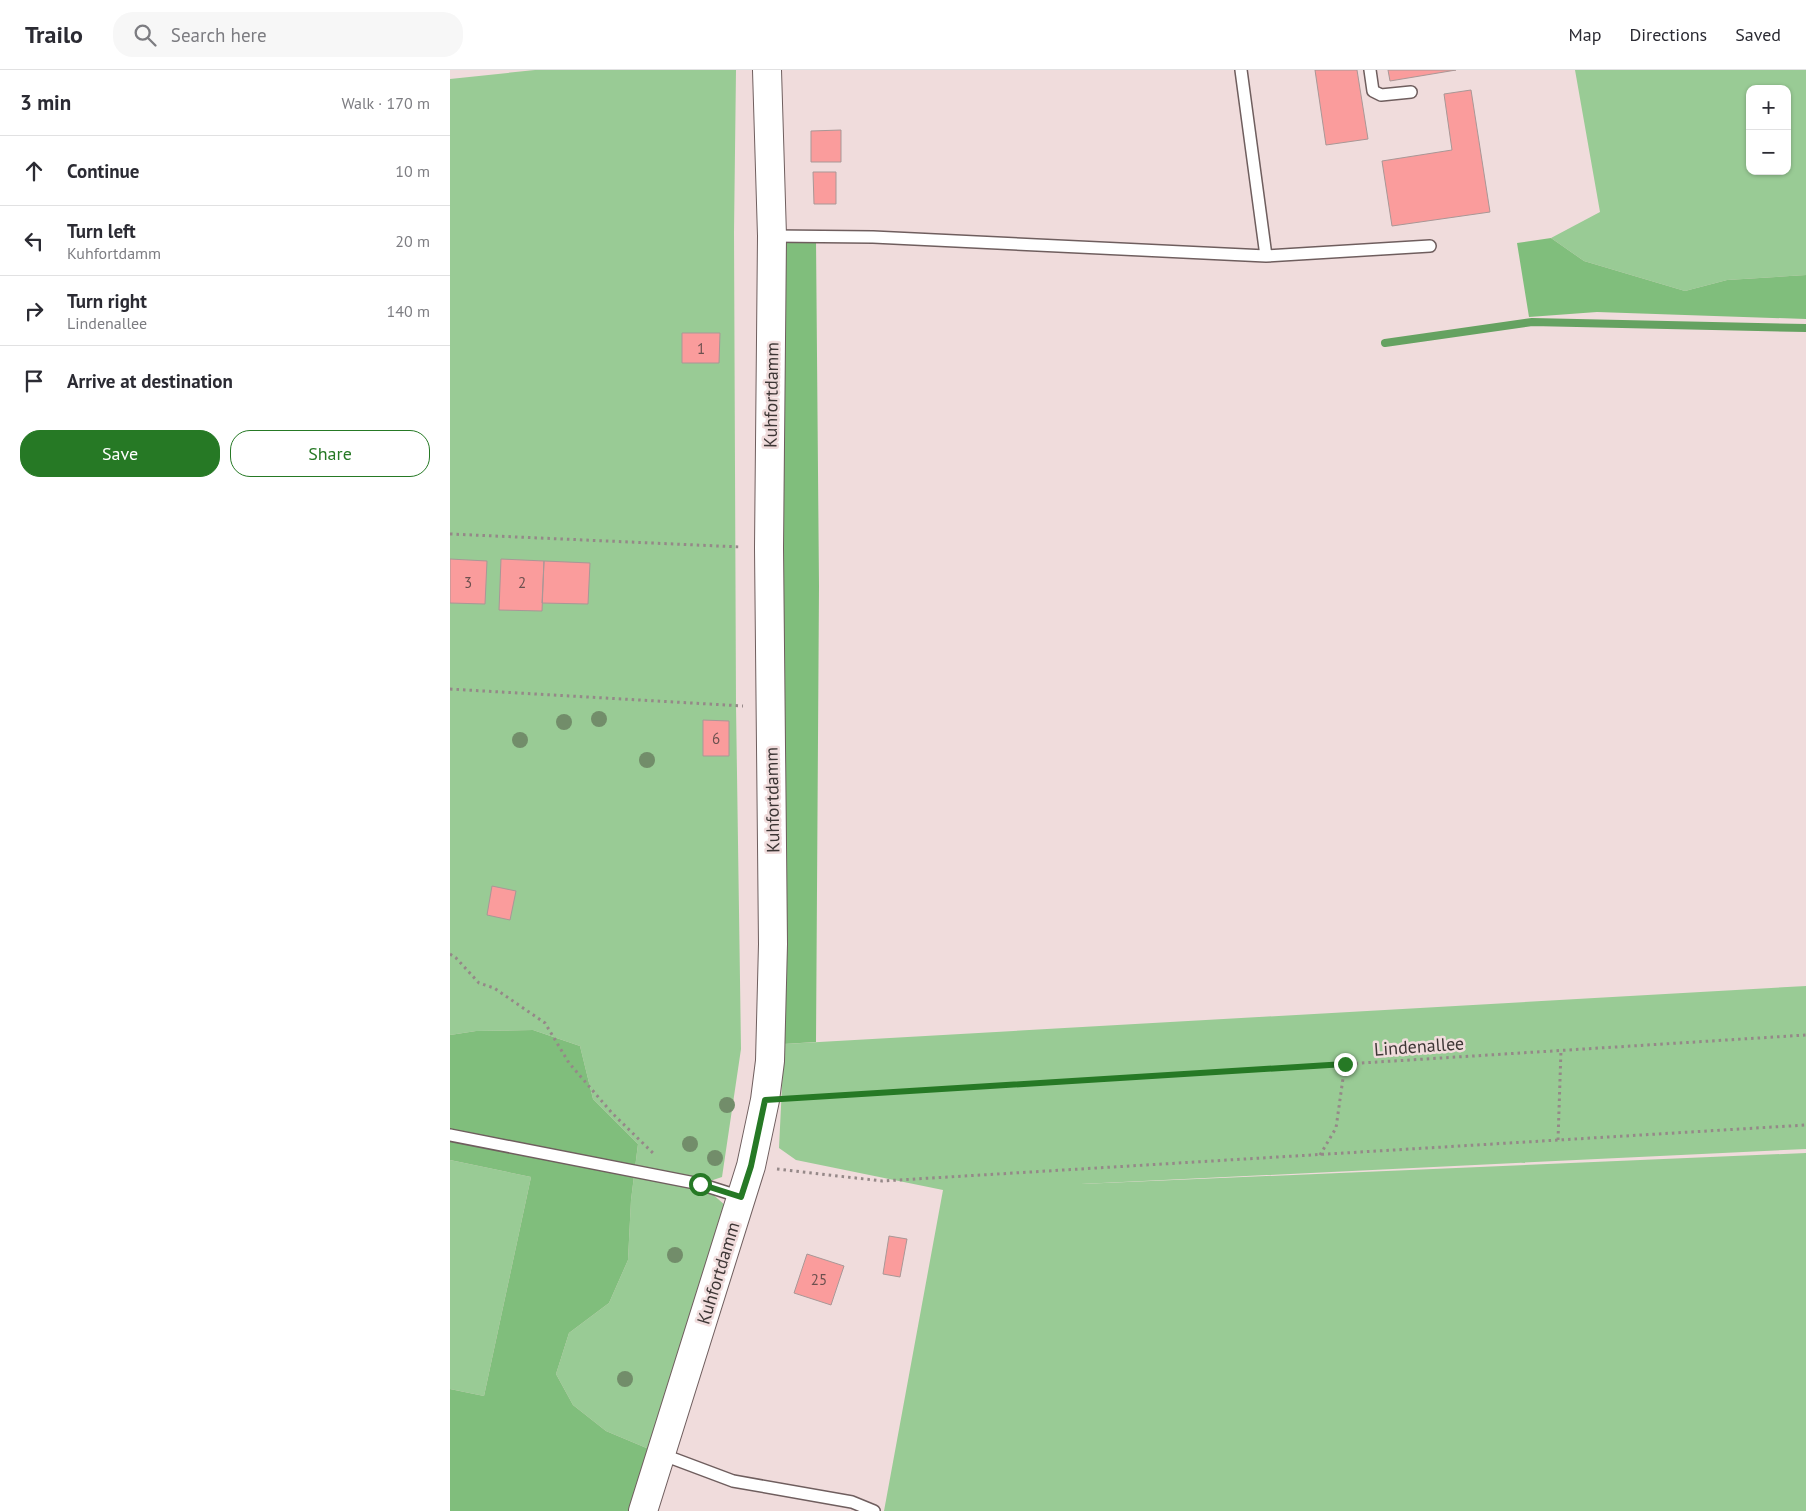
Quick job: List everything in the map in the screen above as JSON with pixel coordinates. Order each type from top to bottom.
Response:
[{"type":"street","name":"Kuhfortdamm","points":[[643,1511],[751,1166],[765,1100],[770,1061],[773,953],[769,548],[772,236],[767,70]]},
{"type":"lane","points":[[1241,70],[1266,256]]},
{"type":"lane","points":[[1370,70],[1374,91],[1382,95],[1411,92]]},
{"type":"lane","points":[[772,236],[873,237],[1266,256],[1430,246]]},
{"type":"lane","points":[[450,1135],[669,1177],[700,1184],[741,1197]]},
{"type":"lane","points":[[661,1454],[733,1480],[852,1502],[874,1511]]},
{"type":"path","points":[[450,534],[769,548]]},
{"type":"path","points":[[450,688],[771,708]]},
{"type":"path","points":[[450,954],[479,983],[494,988],[545,1023],[569,1063],[612,1112],[662,1162],[669,1177]]},
{"type":"path","name":"Lindenallee","points":[[765,1100],[1806,1035]]},
{"type":"path","points":[[1558,1140],[1562,1050]]},
{"type":"path","points":[[1320,1155],[1336,1128],[1345,1064]]},
{"type":"path","points":[[751,1166],[882,1181],[1806,1125]]},
{"type":"green space","points":[[535,70],[736,70],[734,232],[736,705],[741,1049],[722,1177],[701,1184],[726,1206],[656,1452],[606,1431],[573,1405],[556,1374],[569,1333],[609,1303],[628,1260],[631,1200],[638,1144],[593,1099],[580,1046],[533,1030],[476,1031],[450,1035],[450,79]]},
{"type":"green space","points":[[1575,70],[1806,70],[1806,275],[1727,280],[1685,291],[1584,261],[1551,238],[1600,212]]},
{"type":"green space","points":[[779,238],[816,239],[819,586],[816,1042],[784,1044]]},
{"type":"green space","points":[[1551,238],[1584,261],[1685,291],[1727,280],[1806,275],[1806,319],[1597,312],[1529,317],[1517,243]]},
{"type":"green space","points":[[1806,986],[1806,1149],[1081,1184],[1806,1153],[1806,1511],[884,1511],[943,1190],[796,1160],[779,1148],[784,1044]]},
{"type":"green space","points":[[533,1030],[580,1046],[593,1099],[638,1144],[631,1200],[628,1260],[609,1303],[569,1333],[556,1374],[573,1405],[606,1431],[656,1452],[638,1511],[450,1511],[450,1389],[484,1396],[531,1177],[450,1160],[450,1035],[476,1031]]},
{"type":"green space","points":[[450,1160],[531,1177],[484,1396],[450,1389]]},
{"type":"building","points":[[1315,70],[1357,70],[1368,139],[1326,145]]},
{"type":"building","points":[[1388,70],[1456,70],[1390,81]]},
{"type":"building","points":[[1471,90],[1490,212],[1392,226],[1382,161],[1452,150],[1444,94]]},
{"type":"building","points":[[841,130],[841,162],[811,162],[811,131]]},
{"type":"building","points":[[813,172],[836,172],[836,204],[814,204]]},
{"type":"building","points":[[682,333],[720,333],[719,363],[682,363]]},
{"type":"building","points":[[450,559],[487,561],[485,604],[450,603]]},
{"type":"building","points":[[501,559],[544,561],[542,611],[499,610]]},
{"type":"building","points":[[544,561],[590,563],[588,604],[542,603]]},
{"type":"building","points":[[703,720],[729,721],[729,756],[703,756]]},
{"type":"building","points":[[492,886],[516,891],[510,920],[487,915]]},
{"type":"building","points":[[889,1236],[907,1239],[900,1277],[883,1274]]},
{"type":"building","points":[[807,1254],[844,1266],[831,1305],[794,1293]]},
{"type":"waterway","points":[[1385,343],[1532,322],[1806,328]]},
{"type":"route","points":[[700,1184],[741,1197],[751,1166],[765,1100],[1345,1064]]}]
